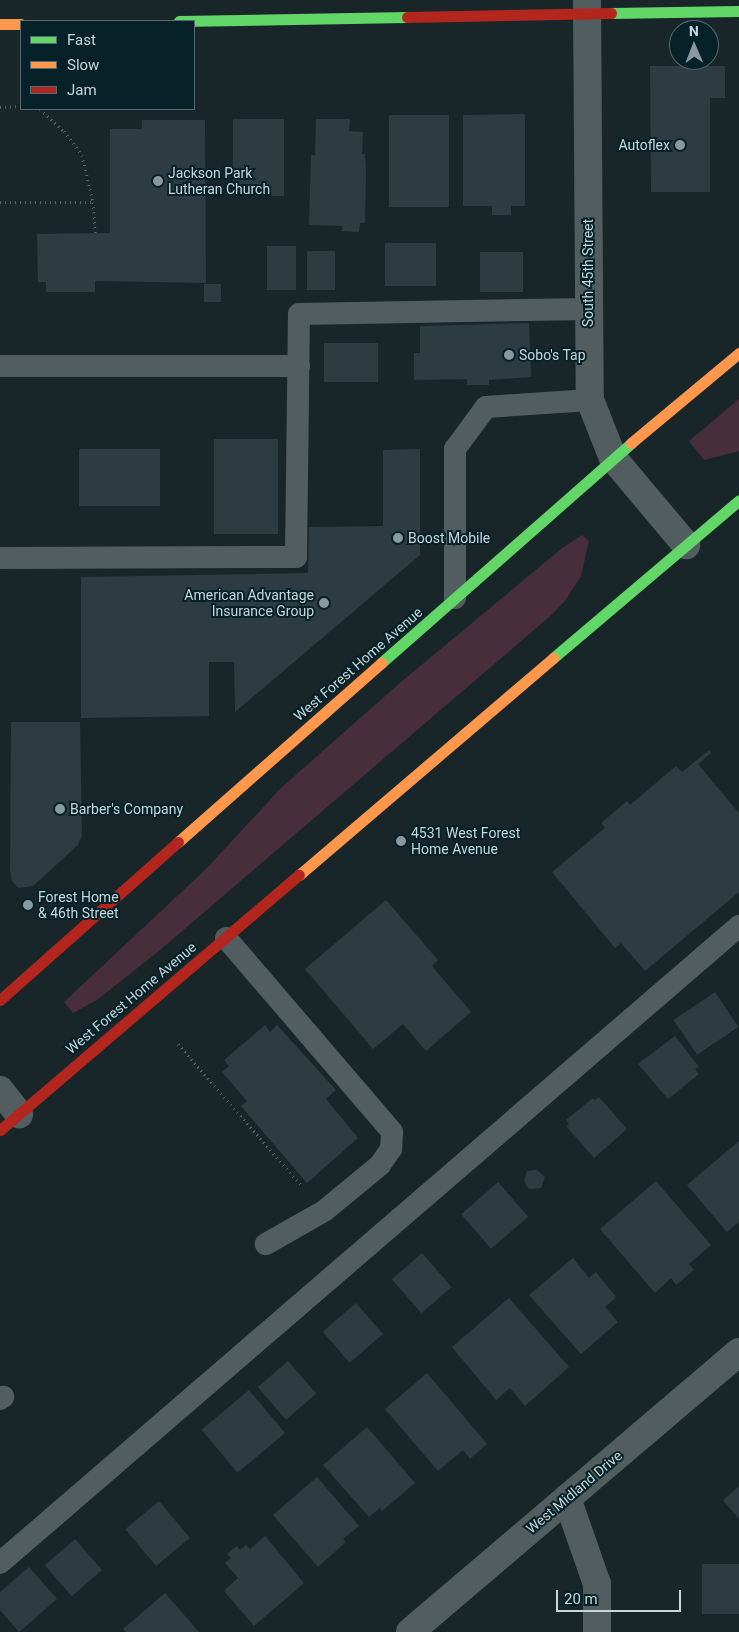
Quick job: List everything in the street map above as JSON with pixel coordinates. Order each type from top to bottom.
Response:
[{"type":"main road","points":[[195,20],[587,7],[739,11]]},
{"type":"main road","points":[[0,24],[20,24]]},
{"type":"main road","name":"West Forest Home Avenue","points":[[0,1000],[612,458],[739,353]]},
{"type":"main road","name":"West Forest Home Avenue","points":[[10,1122],[739,500]]},
{"type":"street","name":"South 45th Street","points":[[587,7],[590,400],[612,458],[686,545]]},
{"type":"street","points":[[0,1090],[10,1122]]},
{"type":"street","name":"West Midland Drive","points":[[410,1632],[739,1352]]},
{"type":"street","points":[[567,1498],[597,1584],[597,1632]]},
{"type":"lane","points":[[0,558],[296,558],[299,314],[588,309]]},
{"type":"lane","points":[[0,366],[299,366]]},
{"type":"lane","points":[[455,598],[455,449],[486,407],[590,400]]},
{"type":"lane","points":[[0,1563],[739,926]]},
{"type":"lane","points":[[226,938],[392,1132],[391,1149],[380,1165],[324,1211],[266,1244]]},
{"type":"path","points":[[0,107],[20,106]]},
{"type":"path","points":[[41,110],[64,131],[82,155],[93,202],[95,233]]},
{"type":"path","points":[[0,202],[93,202]]},
{"type":"path","points":[[178,1044],[324,1211]]},
{"type":"shaded area","points":[[739,399],[739,451],[704,460],[689,441]]},
{"type":"shaded area","points":[[582,535],[589,541],[581,576],[565,601],[548,618],[160,950],[97,1000],[73,1013],[64,1002],[206,869],[281,788],[401,682],[561,549]]},
{"type":"building","name":"Autoflex","points":[[650,66],[669,66],[669,70],[719,70],[719,66],[725,66],[725,98],[710,98],[710,192],[651,192]]},
{"type":"building","points":[[525,114],[525,206],[511,206],[511,215],[492,215],[492,206],[463,206],[463,115]]},
{"type":"building","points":[[389,115],[449,115],[449,207],[389,207]]},
{"type":"building","points":[[233,119],[284,119],[284,196],[233,196]]},
{"type":"building","points":[[316,119],[350,119],[349,131],[363,132],[362,154],[365,154],[366,173],[365,223],[360,223],[359,232],[342,231],[342,226],[309,225],[311,155],[315,155]]},
{"type":"building","name":"Jackson Park Lutheran Church","points":[[142,120],[205,120],[206,283],[95,281],[95,292],[46,292],[46,282],[38,282],[37,234],[110,233],[110,129],[142,129]]},
{"type":"building","points":[[385,243],[436,243],[436,286],[385,286]]},
{"type":"building","points":[[267,246],[296,246],[296,290],[267,290]]},
{"type":"building","points":[[307,251],[335,251],[335,290],[307,290]]},
{"type":"building","points":[[480,252],[523,252],[523,292],[480,292]]},
{"type":"building","points":[[204,284],[221,284],[221,302],[204,302]]},
{"type":"building","points":[[529,323],[531,377],[489,380],[489,385],[467,385],[467,379],[414,380],[414,353],[420,353],[420,326]]},
{"type":"building","points":[[324,343],[378,343],[378,382],[324,382]]},
{"type":"building","points":[[214,439],[278,439],[278,534],[214,534]]},
{"type":"building","points":[[79,449],[160,449],[160,506],[79,506]]},
{"type":"building","points":[[420,449],[420,555],[235,712],[234,662],[209,662],[209,716],[81,718],[81,577],[308,573],[309,527],[383,526],[383,450]]},
{"type":"building","points":[[11,722],[80,722],[82,836],[78,845],[33,886],[18,888],[12,881],[10,871]]},
{"type":"building","points":[[709,750],[711,753],[698,764],[739,813],[739,892],[645,971],[621,943],[615,948],[552,872],[605,828],[601,823],[627,801],[630,805],[676,766],[682,772]]},
{"type":"building","points":[[386,900],[438,960],[432,966],[471,1012],[426,1051],[403,1024],[373,1049],[305,969]]},
{"type":"building","points":[[715,992],[738,1027],[697,1055],[674,1020]]},
{"type":"building","points":[[265,1025],[270,1032],[277,1025],[336,1090],[326,1099],[358,1138],[307,1183],[241,1106],[247,1101],[222,1072],[229,1066],[224,1060]]},
{"type":"building","points":[[675,1036],[699,1067],[695,1069],[699,1074],[668,1099],[638,1064]]},
{"type":"building","points":[[599,1097],[627,1129],[594,1158],[566,1126],[569,1124],[566,1120],[593,1098],[595,1100]]},
{"type":"building","points":[[739,1141],[739,1222],[727,1232],[687,1185]]},
{"type":"building","points":[[537,1170],[545,1177],[541,1188],[529,1189],[524,1181],[527,1171]]},
{"type":"building","points":[[656,1181],[711,1245],[689,1264],[694,1270],[676,1285],[671,1278],[655,1293],[600,1229]]},
{"type":"building","points":[[498,1182],[528,1217],[491,1249],[461,1214]]},
{"type":"building","points":[[422,1253],[452,1287],[421,1313],[392,1279]]},
{"type":"building","points":[[573,1258],[589,1278],[596,1272],[616,1297],[605,1307],[618,1322],[581,1354],[529,1295]]},
{"type":"building","points":[[509,1298],[569,1367],[525,1406],[510,1388],[496,1400],[452,1347]]},
{"type":"building","points":[[356,1303],[383,1334],[350,1363],[323,1332]]},
{"type":"building","points":[[288,1361],[316,1393],[286,1420],[258,1387]]},
{"type":"building","points":[[427,1373],[487,1444],[470,1459],[463,1450],[438,1471],[385,1409]]},
{"type":"building","points":[[249,1390],[285,1433],[238,1473],[202,1430]]},
{"type":"building","points":[[367,1427],[415,1483],[382,1511],[380,1508],[369,1517],[323,1465]]},
{"type":"building","points":[[317,1477],[359,1526],[343,1539],[346,1542],[318,1567],[273,1515]]},
{"type":"building","points":[[739,1486],[739,1519],[723,1500]]},
{"type":"building","points":[[159,1501],[190,1538],[156,1566],[125,1529]]},
{"type":"building","points":[[265,1536],[304,1583],[254,1626],[224,1591],[238,1578],[225,1563],[231,1558],[227,1554],[237,1546],[240,1550],[246,1545],[250,1549]]},
{"type":"building","points":[[75,1539],[102,1570],[72,1596],[45,1565]]},
{"type":"building","points":[[702,1564],[739,1564],[739,1614],[702,1614]]},
{"type":"building","points":[[29,1567],[57,1599],[19,1632],[0,1610],[0,1592]]},
{"type":"building","points":[[165,1593],[199,1632],[126,1632],[123,1629]]},
{"type":"traffic: fast","points":[[611,13],[739,11]]},
{"type":"traffic: fast","points":[[195,21],[407,17]]},
{"type":"traffic: fast","points":[[381,663],[631,443]]},
{"type":"traffic: fast","points":[[553,658],[739,500]]},
{"type":"traffic: slow","points":[[0,24],[20,24]]},
{"type":"traffic: slow","points":[[631,443],[739,353]]},
{"type":"traffic: slow","points":[[299,875],[553,658]]},
{"type":"traffic: slow","points":[[178,842],[381,663]]},
{"type":"traffic: jam","points":[[407,17],[611,13]]},
{"type":"traffic: jam","points":[[0,1000],[178,842]]},
{"type":"traffic: jam","points":[[0,1130],[299,875]]},
{"type":"place","name":"Autoflex","points":[[680,145]]},
{"type":"place","name":"Jackson Park Lutheran Church","points":[[158,181]]},
{"type":"place","name":"Sobo's Tap","points":[[509,355]]},
{"type":"place","name":"Boost Mobile","points":[[398,538]]},
{"type":"place","name":"American Advantage Insurance Group","points":[[324,603]]},
{"type":"place","name":"Barber's Company","points":[[60,809]]},
{"type":"place","name":"4531 West Forest Home Avenue","points":[[401,841]]},
{"type":"place","name":"Forest Home & 46th Street","points":[[28,905]]}]
